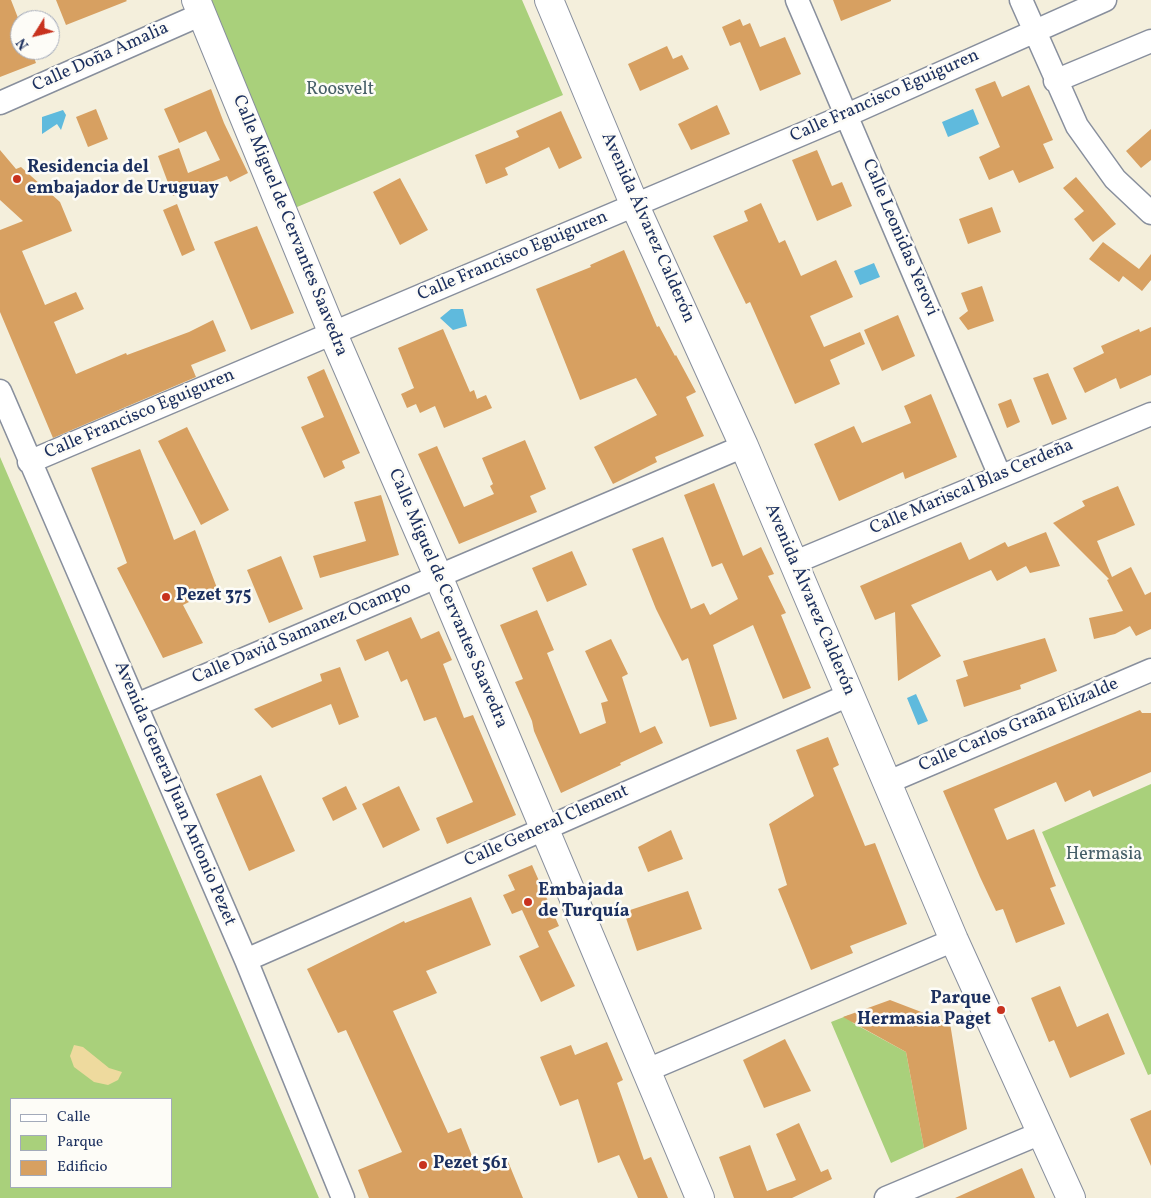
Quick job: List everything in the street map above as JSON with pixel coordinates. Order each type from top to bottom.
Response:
[{"type":"street","name":"Avenida Álvarez Calderón","points":[[549,0],[635,206],[744,446],[954,940],[1071,1198]]},
{"type":"street","name":"Calle Leonidas Yerovi","points":[[796,0],[1000,476]]},
{"type":"street","points":[[1021,0],[1055,81],[1077,126],[1115,179],[1151,213]]},
{"type":"street","name":"Calle Francisco Eguiguren","points":[[30,462],[635,206],[1105,0]]},
{"type":"street","name":"Calle Doña Amalia","points":[[0,103],[199,7]]},
{"type":"street","name":"Calle Miguel de Cervantes Saavedra","points":[[199,7],[333,334],[438,576],[700,1198]]},
{"type":"street","points":[[1055,81],[1151,40]]},
{"type":"street","name":"Avenida General Juan Antonio Pezet","points":[[0,391],[246,960],[343,1198]]},
{"type":"street","name":"Calle Mariscal Blas Cerdeña","points":[[793,563],[1151,414]]},
{"type":"street","name":"Calle David Samanez Ocampo","points":[[136,705],[744,446]]},
{"type":"street","name":"Calle Carlos Graña Elizalde","points":[[886,783],[1151,670]]},
{"type":"street","name":"Calle General Clement","points":[[246,960],[849,695]]},
{"type":"street","points":[[645,1071],[954,940]]},
{"type":"street","points":[[886,1198],[1040,1133]]},
{"type":"green space","name":"Roosvelt","points":[[202,0],[522,0],[563,95],[290,210]]},
{"type":"green space","points":[[0,457],[319,1198],[0,1198]]},
{"type":"green space","name":"Hermasia","points":[[1151,784],[1151,1074],[1148,1075],[1042,832]]},
{"type":"green space","points":[[849,1015],[853,1023],[906,1052],[924,1148],[891,1163],[831,1022]]},
{"type":"sand","points":[[74,1045],[83,1047],[109,1068],[122,1072],[118,1080],[108,1085],[94,1082],[74,1067],[70,1056]]},
{"type":"water","points":[[973,109],[979,124],[948,137],[942,122]]},
{"type":"water","points":[[63,110],[66,115],[61,130],[57,124],[42,134],[42,117]]},
{"type":"water","points":[[874,263],[880,277],[860,285],[854,271]]},
{"type":"water","points":[[451,309],[463,309],[467,326],[453,330],[440,318]]},
{"type":"water","points":[[916,694],[928,721],[918,725],[907,698]]},
{"type":"building","points":[[0,0],[11,0],[15,10],[10,10],[10,60],[35,60],[36,63],[0,77]]},
{"type":"building","points":[[56,0],[127,1],[66,25]]},
{"type":"building","points":[[833,0],[891,0],[891,1],[841,21]]},
{"type":"building","points":[[740,19],[743,26],[750,23],[760,47],[785,37],[801,74],[760,91],[740,42],[730,46],[722,27]]},
{"type":"building","points":[[667,46],[673,59],[682,55],[689,69],[640,91],[628,64]]},
{"type":"building","points":[[995,81],[1002,97],[1029,85],[1053,140],[1043,144],[1054,168],[1019,183],[1013,170],[989,180],[979,157],[1000,147],[975,89]]},
{"type":"building","points":[[211,89],[224,123],[248,173],[230,182],[227,176],[173,196],[158,156],[179,148],[188,173],[220,160],[206,131],[179,143],[164,109]]},
{"type":"building","points":[[717,105],[730,134],[691,150],[678,124]]},
{"type":"building","points":[[96,109],[108,139],[88,147],[76,117]]},
{"type":"building","points":[[561,111],[582,158],[559,169],[549,147],[505,168],[508,175],[486,184],[475,155],[519,137],[516,131]]},
{"type":"building","points":[[1151,129],[1151,160],[1141,168],[1126,151]]},
{"type":"building","points":[[0,150],[16,169],[21,167],[60,202],[72,231],[22,251],[45,305],[76,292],[84,309],[54,322],[76,374],[126,353],[127,355],[189,332],[213,320],[226,351],[191,365],[196,377],[53,438],[0,312],[0,230],[23,221],[0,200]]},
{"type":"building","points":[[817,150],[832,186],[842,182],[852,206],[817,221],[792,160]]},
{"type":"building","points":[[1076,177],[1116,224],[1093,242],[1074,219],[1084,211],[1063,188]]},
{"type":"building","points":[[400,178],[428,230],[400,245],[373,192]]},
{"type":"building","points":[[761,203],[779,243],[785,240],[801,276],[836,260],[853,297],[810,316],[824,347],[860,332],[865,344],[830,360],[840,384],[795,404],[750,302],[746,304],[713,236],[748,221],[744,211]]},
{"type":"building","points":[[177,204],[195,250],[182,256],[163,210]]},
{"type":"building","points":[[992,207],[1001,232],[968,244],[959,219]]},
{"type":"building","points":[[257,226],[294,313],[251,330],[214,242]]},
{"type":"building","points":[[1103,242],[1139,269],[1151,254],[1151,280],[1142,291],[1123,276],[1119,282],[1089,259]]},
{"type":"building","points":[[624,250],[657,327],[659,326],[696,392],[686,397],[704,436],[655,457],[657,462],[613,484],[594,447],[657,415],[636,378],[580,400],[536,289],[591,267],[590,265]]},
{"type":"building","points":[[982,286],[994,321],[968,330],[959,318],[968,311],[961,293]]},
{"type":"building","points":[[898,315],[915,356],[882,371],[864,330]]},
{"type":"building","points":[[1151,327],[1151,375],[1120,389],[1116,378],[1085,393],[1073,368],[1104,353],[1101,346],[1139,329],[1140,332]]},
{"type":"building","points":[[443,329],[470,392],[474,390],[477,399],[486,395],[492,408],[444,428],[435,406],[420,413],[416,404],[407,408],[401,394],[414,388],[398,348]]},
{"type":"building","points":[[324,369],[360,453],[342,461],[345,468],[324,478],[301,427],[324,417],[307,377]]},
{"type":"building","points":[[1048,373],[1067,419],[1052,425],[1033,378]]},
{"type":"building","points":[[931,394],[957,457],[905,479],[903,472],[839,501],[814,444],[854,426],[862,443],[911,423],[904,406]]},
{"type":"building","points":[[1011,399],[1020,422],[1007,428],[998,404]]},
{"type":"building","points":[[187,427],[229,510],[201,525],[158,441]]},
{"type":"building","points":[[525,440],[546,489],[530,496],[537,512],[459,544],[418,454],[437,446],[464,507],[494,494],[490,486],[493,484],[482,458]]},
{"type":"building","points":[[140,449],[174,540],[195,530],[217,588],[183,605],[203,643],[163,658],[117,568],[127,563],[91,468]]},
{"type":"building","points":[[714,483],[743,556],[761,547],[774,574],[768,576],[786,613],[781,615],[811,688],[783,699],[753,625],[713,645],[737,719],[710,727],[688,658],[682,661],[656,609],[632,549],[663,537],[691,609],[704,603],[710,615],[738,599],[722,563],[712,567],[684,495]]},
{"type":"building","points":[[1118,486],[1135,525],[1097,541],[1112,577],[1131,567],[1145,595],[1151,592],[1151,629],[1136,636],[1130,626],[1115,634],[1094,639],[1089,618],[1123,611],[1107,580],[1109,579],[1053,523],[1085,506],[1082,501]]},
{"type":"building","points":[[381,495],[399,555],[320,578],[313,556],[366,541],[354,502]]},
{"type":"building","points":[[1046,532],[1060,566],[1030,573],[1026,566],[997,581],[991,570],[911,605],[941,656],[898,681],[895,612],[875,620],[860,586],[961,542],[969,560],[1005,542],[1008,547]]},
{"type":"building","points":[[572,551],[587,585],[547,602],[532,568]]},
{"type":"building","points":[[281,556],[303,609],[269,623],[247,570]]},
{"type":"building","points":[[537,610],[554,650],[547,653],[580,734],[606,723],[601,703],[608,701],[585,651],[611,639],[628,674],[622,677],[640,733],[655,726],[663,743],[561,793],[515,682],[523,679],[500,625]]},
{"type":"building","points":[[411,617],[421,639],[439,631],[452,660],[443,664],[464,718],[473,715],[516,815],[447,844],[436,818],[473,802],[436,717],[424,721],[407,679],[401,682],[388,651],[365,661],[356,640]]},
{"type":"building","points":[[1045,638],[1057,671],[1020,685],[1021,689],[964,707],[956,680],[968,676],[963,661]]},
{"type":"building","points":[[340,667],[359,717],[339,725],[331,704],[272,728],[254,709],[322,681],[320,674]]},
{"type":"building","points":[[1140,710],[1142,713],[1151,713],[1151,772],[1093,797],[1090,790],[1065,802],[1056,782],[994,809],[1007,840],[1034,829],[1056,886],[1050,888],[1065,924],[1016,943],[1003,909],[996,911],[943,791]]},
{"type":"building","points":[[828,737],[839,765],[833,768],[865,846],[875,843],[907,924],[850,946],[853,953],[811,970],[778,889],[787,885],[769,824],[814,796],[796,750]]},
{"type":"building","points":[[261,775],[295,851],[249,871],[216,794]]},
{"type":"building","points":[[346,786],[357,809],[333,821],[322,798]]},
{"type":"building","points":[[399,786],[420,830],[383,848],[362,804]]},
{"type":"building","points":[[671,830],[683,859],[648,872],[638,847]]},
{"type":"building","points":[[532,865],[559,926],[548,931],[575,986],[541,1002],[519,956],[539,947],[522,910],[512,914],[503,895],[515,890],[508,875]]},
{"type":"building","points":[[688,891],[702,929],[637,951],[624,912]]},
{"type":"building","points":[[471,897],[491,945],[426,971],[437,993],[393,1011],[448,1133],[461,1128],[478,1171],[507,1159],[523,1198],[369,1198],[358,1170],[402,1152],[346,1030],[338,1033],[307,969],[404,921],[405,923]]},
{"type":"building","points":[[1060,986],[1077,1027],[1108,1013],[1125,1054],[1070,1078],[1054,1040],[1049,1042],[1031,998]]},
{"type":"building","points":[[890,1000],[950,1023],[967,1129],[924,1148],[906,1052],[843,1017]]},
{"type":"building","points":[[785,1039],[811,1091],[764,1108],[743,1060]]},
{"type":"building","points":[[607,1042],[623,1080],[617,1083],[644,1160],[651,1157],[668,1198],[638,1198],[619,1155],[598,1163],[578,1099],[560,1106],[540,1057],[571,1045],[575,1055]]},
{"type":"building","points":[[1151,1110],[1151,1166],[1130,1119]]},
{"type":"building","points":[[799,1123],[821,1172],[828,1169],[832,1179],[792,1198],[734,1198],[719,1157],[750,1145],[767,1191],[796,1180],[776,1134]]},
{"type":"building","points":[[1022,1168],[1035,1198],[955,1198]]},
{"type":"place","name":"Residencia del embajador de Uruguay","points":[[17,179]]},
{"type":"place","name":"Pezet 375","points":[[166,597]]},
{"type":"place","name":"Embajada de Turquía","points":[[528,902]]},
{"type":"place","name":"Parque Hermasia Paget","points":[[1001,1010]]},
{"type":"place","name":"Pezet 561","points":[[423,1165]]}]
